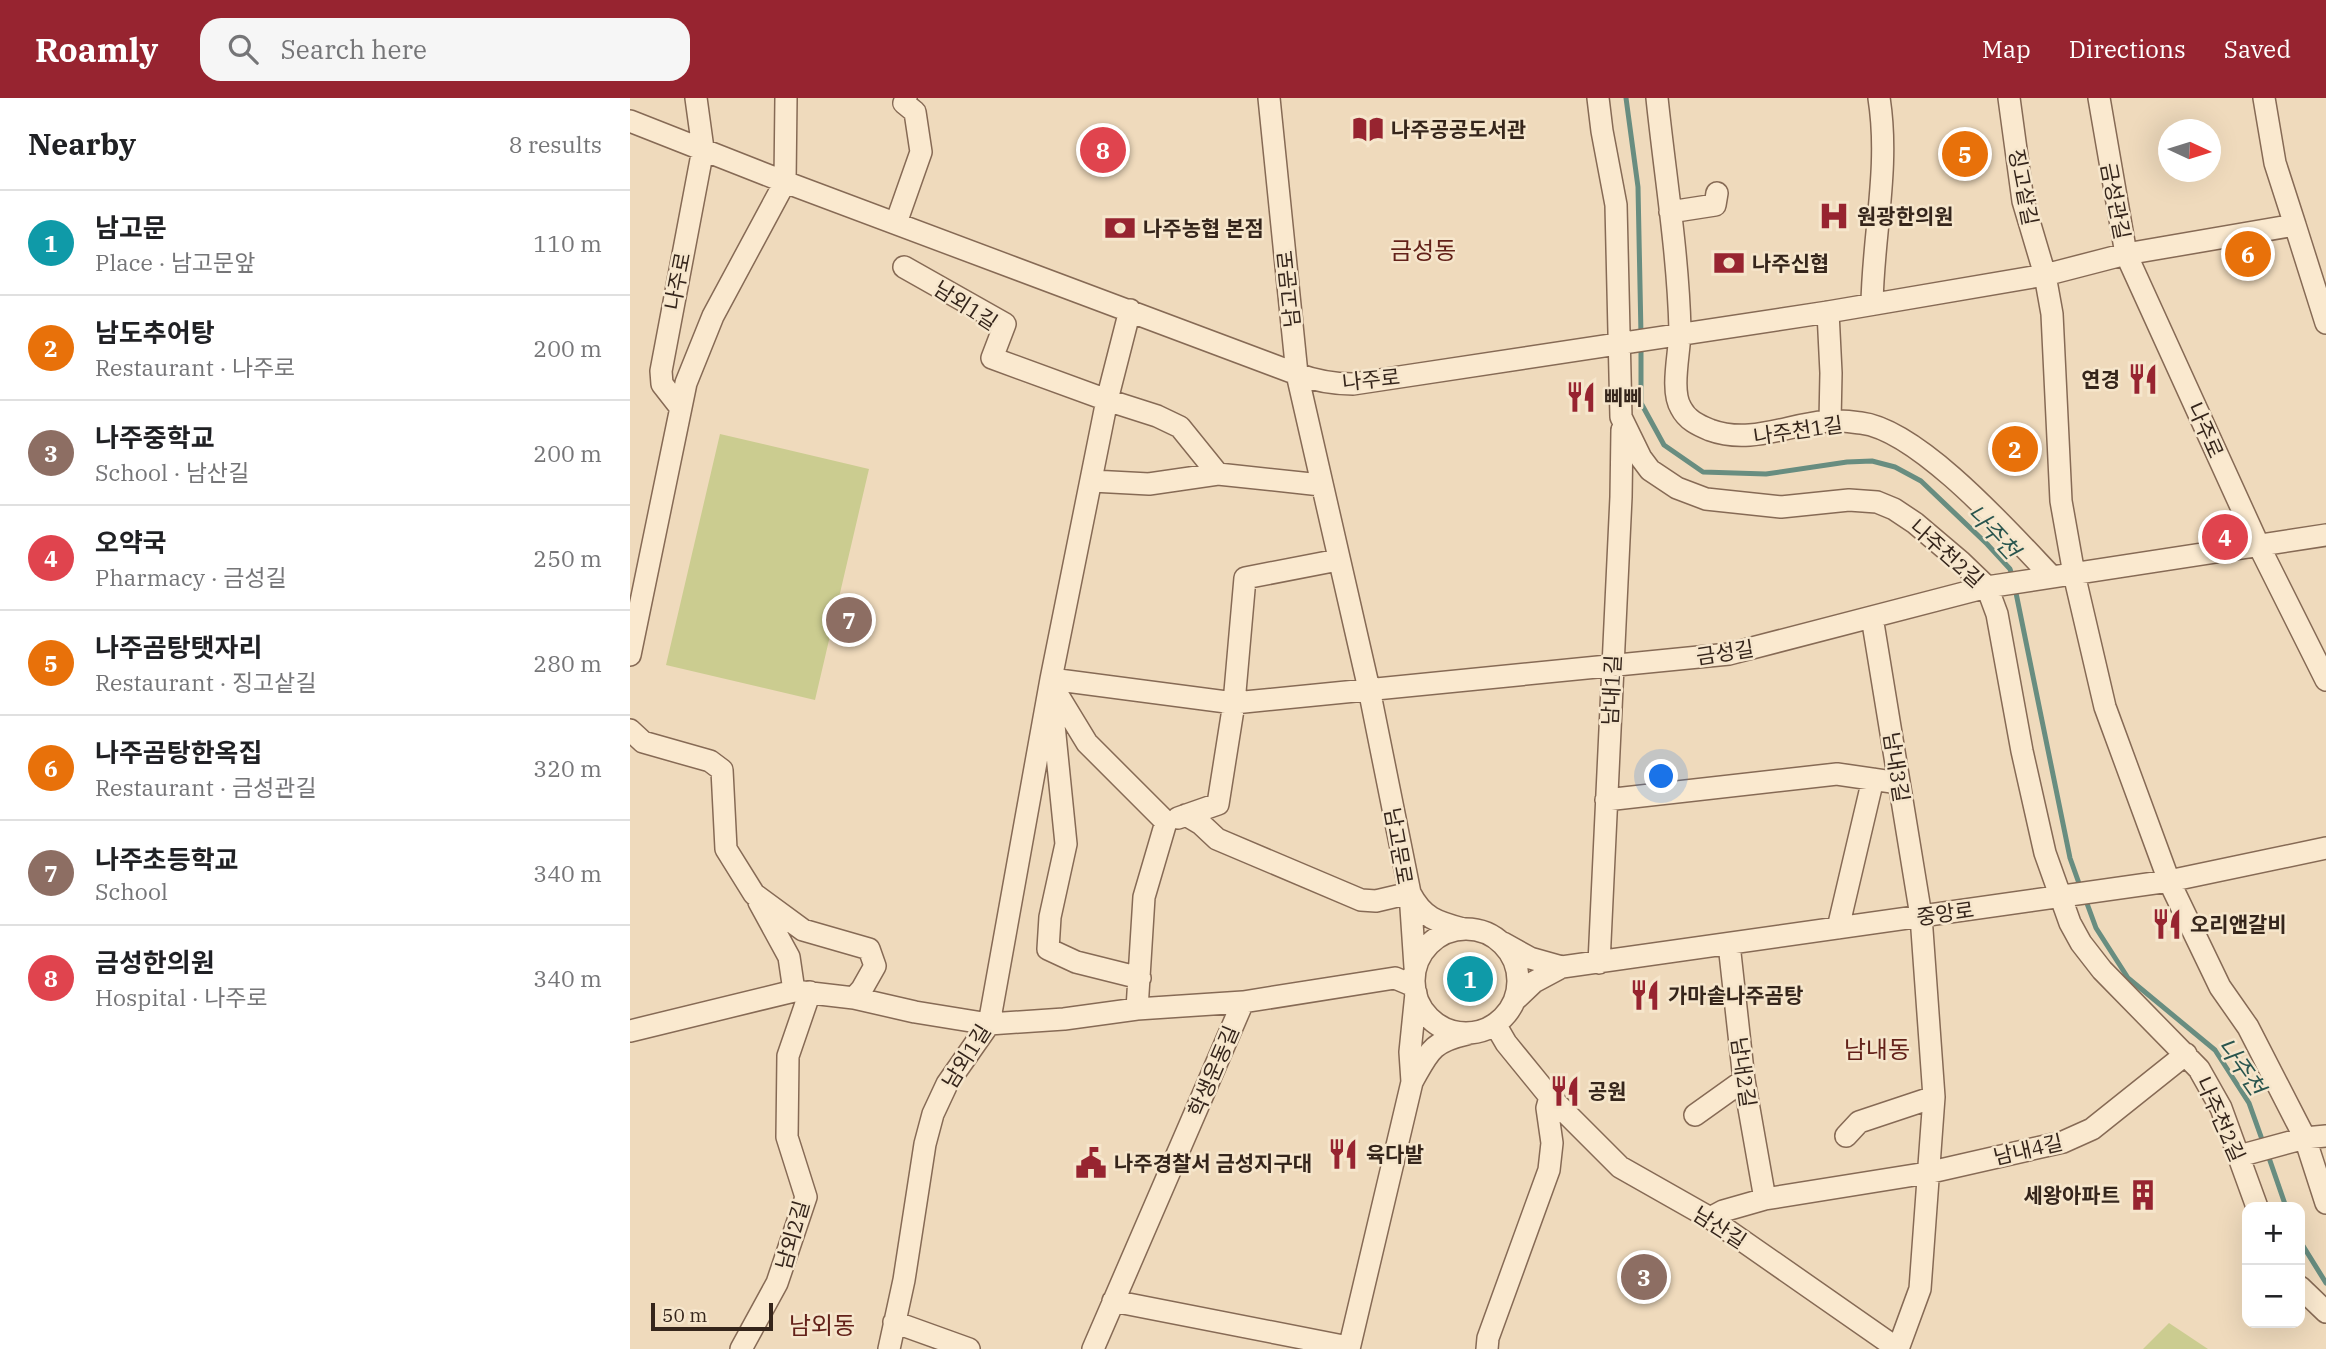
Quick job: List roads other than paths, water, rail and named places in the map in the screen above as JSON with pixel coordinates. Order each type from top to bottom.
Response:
[{"type":"street","name":"나주로","points":[[681,407],[662,384],[662,357],[703,149],[696,98]]},
{"type":"street","name":"나주로","points":[[630,655],[686,383],[713,316],[785,182],[786,98]]},
{"type":"street","points":[[896,222],[921,152],[915,112],[904,103],[906,98]]},
{"type":"street","name":"남고문로","points":[[1186,815],[1217,839],[1361,900],[1376,901],[1410,893],[1369,689],[1297,374],[1269,98]]},
{"type":"street","name":"나주천2길","points":[[1598,98],[1616,205],[1624,344],[1621,418],[1640,458],[1650,470],[1677,488],[1706,499],[1781,507],[1849,500],[1877,502],[1915,523],[1987,587],[1997,614],[2022,751],[2042,840],[2076,933],[2102,970],[2199,1069],[2211,1088],[2255,1202]]},
{"type":"street","name":"나주천1길","points":[[1657,98],[1670,212],[1677,334],[1676,396],[1688,418],[1698,425],[1726,435],[1742,437],[1830,421],[1875,425],[1895,434],[1948,474],[2052,577]]},
{"type":"street","points":[[1872,304],[1872,263],[1884,163],[1879,98]]},
{"type":"street","name":"징고샅길","points":[[2009,98],[2023,201],[2045,275]]},
{"type":"street","name":"금성관길","points":[[2098,98],[2126,254],[2295,225]]},
{"type":"street","points":[[2264,98],[2275,163],[2326,323]]},
{"type":"street","name":"나주로","points":[[630,121],[785,182],[1320,382],[1353,384],[1828,312],[2045,275],[2126,254],[2258,544],[2326,680]]},
{"type":"street","points":[[1670,212],[1715,205],[1717,193]]},
{"type":"street","name":"남외1길","points":[[904,267],[1005,324],[992,358],[1107,400]]},
{"type":"street","points":[[2045,275],[2052,314],[2061,501],[2074,574],[2105,707],[2159,882],[2220,987],[2248,1027],[2315,1137],[2325,1198]]},
{"type":"street","name":"남외1길","points":[[888,1349],[904,1280],[925,1144],[933,1114],[947,1084],[989,1024],[1055,688],[1091,481],[1107,400],[1130,310]]},
{"type":"street","points":[[1828,312],[1830,421]]},
{"type":"street","points":[[1107,400],[1157,416],[1180,427],[1218,474]]},
{"type":"street","name":"남내1길","points":[[1599,963],[1622,464],[1621,418]]},
{"type":"street","points":[[1091,481],[1149,484],[1218,474],[1321,485]]},
{"type":"street","name":"금성길","points":[[1369,689],[1729,654],[1987,587],[2326,535]]},
{"type":"street","points":[[1166,821],[1218,804],[1234,703],[1245,578],[1338,560]]},
{"type":"street","name":"남내3길","points":[[1872,617],[1921,916]]},
{"type":"street","points":[[1055,688],[1234,703],[1369,689]]},
{"type":"street","points":[[1055,688],[1087,743],[1166,821]]},
{"type":"street","points":[[1055,688],[1054,725],[1066,844],[1050,917],[1048,949],[1076,962],[1140,978]]},
{"type":"street","points":[[630,730],[643,742],[710,761],[722,770],[726,849],[789,957],[802,992]]},
{"type":"street","points":[[1606,800],[1837,774],[1899,783]]},
{"type":"street","name":"남내3길","points":[[1838,928],[1872,779]]},
{"type":"street","points":[[1137,1009],[1144,897],[1166,821]]},
{"type":"street","name":"중앙로","points":[[1562,967],[2159,882],[2326,848]]},
{"type":"street","points":[[1410,893],[1417,907],[1444,924],[1479,931],[1494,937],[1518,953],[1562,967]]},
{"type":"street","points":[[1410,893],[1418,1002],[1427,1016],[1440,1027],[1457,1033],[1475,1033]]},
{"type":"street","points":[[754,894],[803,930],[869,949],[875,966],[854,998]]},
{"type":"street","points":[[1898,1349],[1920,1290],[1934,1097],[1921,916]]},
{"type":"street","points":[[1113,1301],[1349,1348],[1412,1082],[1410,1052],[1415,983],[1422,954],[1432,941],[1463,929]]},
{"type":"street","points":[[1494,937],[1508,949],[1516,965],[1518,983],[1514,1000]]},
{"type":"street","name":"남내2길","points":[[1729,944],[1744,1080],[1765,1199]]},
{"type":"street","points":[[1412,1082],[1435,1045],[1495,1024],[1505,1015],[1514,1000],[1534,982],[1562,967]]},
{"type":"street","name":"학생운동길","points":[[1093,1349],[1243,1002],[1395,978],[1415,983]]},
{"type":"street","points":[[630,1031],[802,992],[854,998],[915,1012],[989,1024],[1137,1009],[1243,1002]]},
{"type":"street","name":"남외2길","points":[[741,1349],[777,1283],[806,1197],[787,1137],[788,1056],[802,992]]},
{"type":"street","name":"남산길","points":[[1495,1024],[1506,1043],[1550,1097],[1620,1167],[1710,1218],[1898,1349]]},
{"type":"street","name":"남내4길","points":[[1710,1218],[1723,1211],[1765,1199],[1927,1173],[2074,1139],[2092,1129],[2186,1054]]},
{"type":"street","points":[[1695,1115],[1744,1080]]},
{"type":"street","points":[[1487,1349],[1549,1170],[1552,1143],[1547,1108],[1550,1097]]},
{"type":"street","points":[[1846,1136],[1859,1122],[1934,1097]]},
{"type":"street","points":[[2239,1156],[2315,1137]]},
{"type":"street","points":[[2305,1292],[2326,1312]]},
{"type":"street","points":[[894,1322],[969,1349]]},
{"type":"waterway","name":"나주천","points":[[1626,98],[1638,187],[1641,335]]},
{"type":"waterway","name":"나주천","points":[[1641,345],[1641,403],[1664,445],[1703,472],[1766,474],[1872,461],[1895,467],[1921,481],[1987,544],[2010,569],[2013,578]]},
{"type":"waterway","name":"나주천","points":[[2015,588],[2070,858],[2081,889]]},
{"type":"waterway","name":"나주천","points":[[2085,898],[2096,928],[2128,978],[2215,1050],[2249,1103],[2264,1145]]},
{"type":"waterway","name":"나주천","points":[[2268,1155],[2284,1202]]},
{"type":"waterway","name":"나주천","points":[[2305,1249],[2326,1283]]},
{"type":"place","name":"나주공공도서관","points":[[1368,129]]},
{"type":"place","name":"금성한의원","points":[[1103,150]]},
{"type":"place","name":"나주곰탕탯자리","points":[[1965,154]]},
{"type":"place","name":"원광한의원","points":[[1834,216]]},
{"type":"place","name":"나주농협 본점","points":[[1120,228]]},
{"type":"place","name":"나주곰탕한옥집","points":[[2248,254]]},
{"type":"place","name":"나주신협","points":[[1729,263]]},
{"type":"place","name":"연경","points":[[2143,379]]},
{"type":"place","name":"삐삐","points":[[1581,397]]},
{"type":"place","name":"남도추어탕","points":[[2015,449]]},
{"type":"place","name":"오약국","points":[[2225,537]]},
{"type":"place","name":"나주초등학교","points":[[849,620]]},
{"type":"place","name":"오리앤갈비","points":[[2167,924]]},
{"type":"place","name":"남고문","points":[[1470,979]]},
{"type":"place","name":"가마솥나주곰탕","points":[[1645,995]]},
{"type":"place","name":"공원","points":[[1565,1091]]},
{"type":"place","name":"육다발","points":[[1343,1154]]},
{"type":"place","name":"나주경찰서 금성지구대","points":[[1091,1163]]},
{"type":"place","name":"세왕아파트","points":[[2143,1195]]},
{"type":"place","name":"나주중학교","points":[[1644,1277]]},
{"type":"district","name":"금성동","points":[[1423,250]]},
{"type":"district","name":"남내동","points":[[1877,1049]]},
{"type":"district","name":"남외동","points":[[822,1325]]}]
